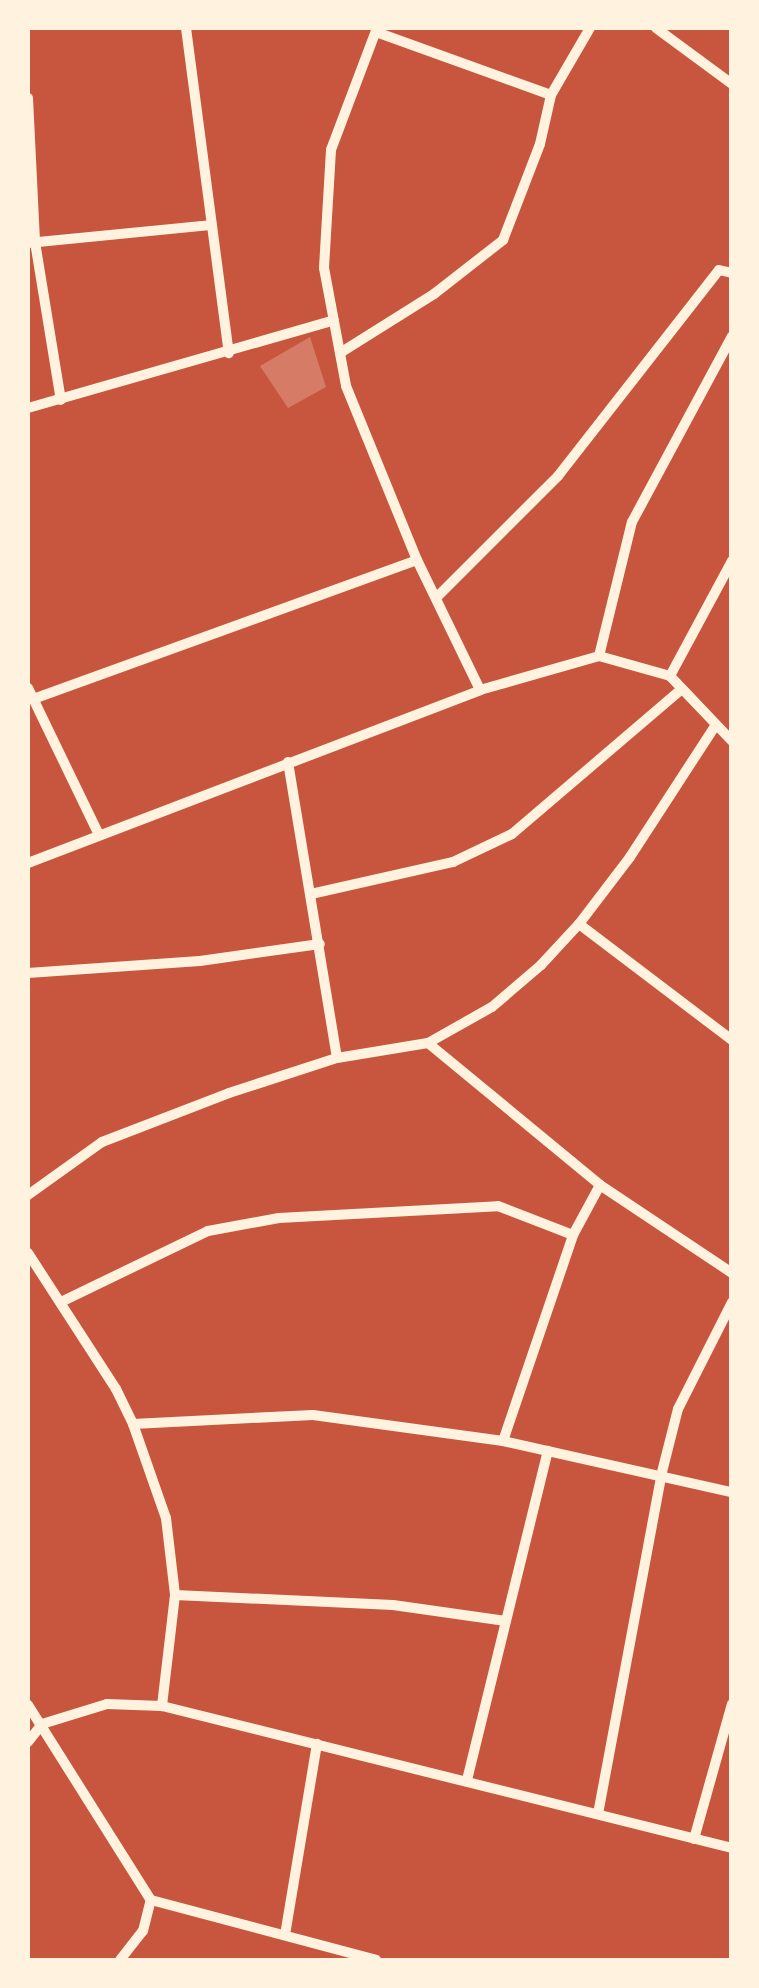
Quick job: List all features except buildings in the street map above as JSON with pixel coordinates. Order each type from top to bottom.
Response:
[{"type":"street","points":[[186,28],[229,353]]},
{"type":"street","points":[[340,354],[434,294],[502,240],[540,144],[551,96],[590,28]]},
{"type":"street","points":[[656,28],[732,84]]},
{"type":"street","points":[[480,690],[417,560],[346,386],[324,268],[331,150],[377,30],[551,96]]},
{"type":"street","points":[[28,98],[31,242],[60,400]]},
{"type":"street","points":[[31,242],[210,225]]},
{"type":"street","points":[[436,598],[558,476],[719,270],[732,273]]},
{"type":"street","points":[[28,408],[334,320]]},
{"type":"street","points":[[599,656],[632,522],[732,336]]},
{"type":"street","points":[[36,698],[417,560]]},
{"type":"street","points":[[670,676],[732,561]]},
{"type":"street","points":[[28,862],[480,690],[599,656],[670,676],[732,741]]},
{"type":"street","points":[[28,688],[99,835]]},
{"type":"street","points":[[312,894],[452,862],[512,834],[682,689]]},
{"type":"street","points":[[28,1195],[102,1142],[229,1093],[337,1058],[428,1042],[492,1007],[541,965],[579,924],[630,858],[715,726]]},
{"type":"street","points":[[288,762],[337,1058]]},
{"type":"street","points":[[579,924],[732,1040]]},
{"type":"street","points":[[28,973],[200,960],[320,944]]},
{"type":"street","points":[[428,1042],[600,1186],[732,1273]]},
{"type":"street","points":[[502,1441],[573,1236],[600,1186]]},
{"type":"street","points":[[63,1301],[208,1231],[279,1218],[498,1206],[573,1236]]},
{"type":"street","points":[[28,1252],[63,1301],[133,1424],[166,1518],[175,1596],[162,1706]]},
{"type":"street","points":[[598,1814],[661,1476],[678,1409],[732,1302]]},
{"type":"street","points":[[133,1424],[313,1415],[502,1441],[732,1492]]},
{"type":"street","points":[[467,1780],[548,1452]]},
{"type":"street","points":[[175,1596],[394,1606],[506,1621]]},
{"type":"street","points":[[28,1742],[42,1724],[107,1704],[162,1706],[732,1848]]},
{"type":"street","points":[[694,1839],[732,1704]]},
{"type":"street","points":[[28,1706],[151,1900],[376,1960]]},
{"type":"street","points":[[285,1936],[317,1744]]},
{"type":"street","points":[[120,1960],[142,1931],[151,1900]]}]
